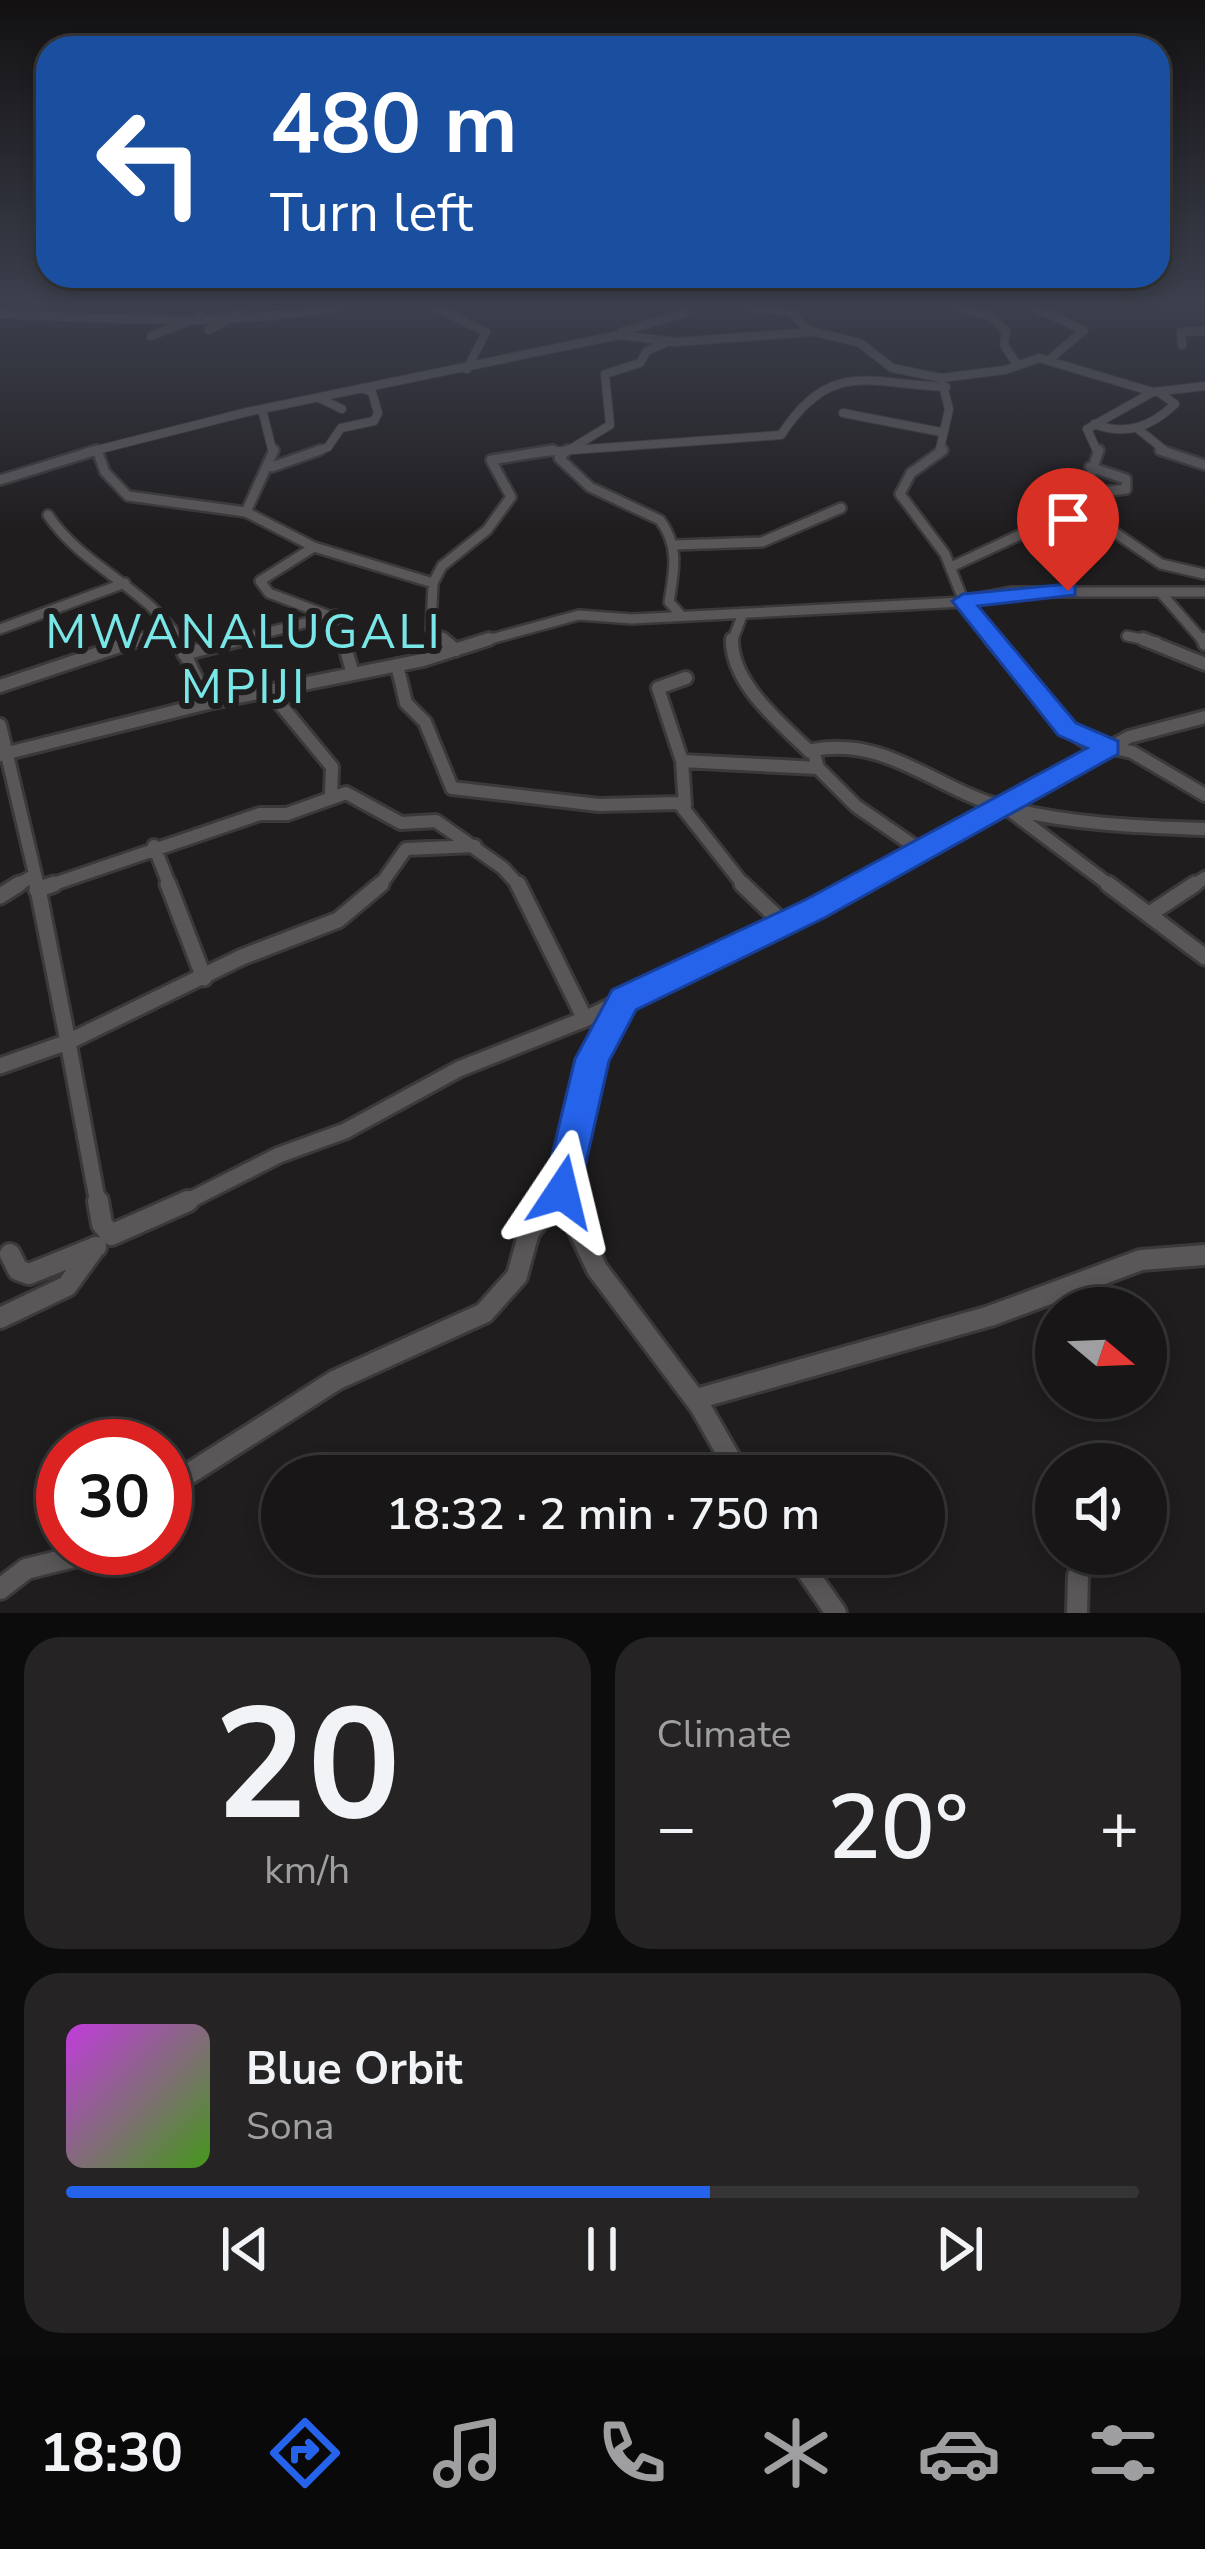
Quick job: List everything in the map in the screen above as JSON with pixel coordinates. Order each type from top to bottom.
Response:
[{"type":"street","points":[[0,480],[36,465],[262,409],[407,380]]},
{"type":"street","points":[[605,380],[610,425],[569,446],[559,458],[568,471],[660,520],[675,545],[677,575],[669,602],[680,614]]},
{"type":"street","points":[[935,380],[944,383]]},
{"type":"street","points":[[455,650],[431,629],[433,583],[448,561],[473,544],[512,497],[491,460],[569,446],[781,435],[795,421],[804,400],[837,381],[955,380]]},
{"type":"street","points":[[1094,424],[1117,432],[1138,429],[1175,404],[1115,380]]},
{"type":"street","points":[[944,383],[949,409],[941,432],[943,450],[910,473],[900,494],[951,566],[963,602],[1067,729],[1109,748],[1132,752],[1205,795]]},
{"type":"street","points":[[1086,492],[1078,485],[1090,477],[1100,448],[1087,435],[1094,424],[1156,393],[1205,386]]},
{"type":"street","points":[[272,467],[328,447],[341,428],[374,421],[378,413],[372,392],[361,388]]},
{"type":"street","points":[[319,398],[343,409]]},
{"type":"street","points":[[246,512],[272,467],[277,443],[262,409]]},
{"type":"street","points":[[843,412],[941,432]]},
{"type":"street","points":[[150,422],[162,437]]},
{"type":"street","points":[[1138,429],[1160,450],[1205,465]]},
{"type":"street","points":[[100,452],[105,472],[128,496],[246,512],[314,547],[433,583]]},
{"type":"street","points":[[1090,466],[1115,473],[1128,486],[1124,491],[1061,494],[1096,514],[1161,564],[1205,575]]},
{"type":"street","points":[[675,545],[762,542],[777,531],[841,508]]},
{"type":"street","points":[[951,566],[1026,532],[1096,514]]},
{"type":"street","points":[[48,515],[72,551],[124,583],[172,629],[208,704]]},
{"type":"street","points":[[314,547],[260,580],[269,593],[340,617],[352,671]]},
{"type":"street","points":[[0,629],[124,583]]},
{"type":"street","points":[[5,753],[455,650],[564,617],[963,602],[1012,592],[1205,592]]},
{"type":"street","points":[[1161,593],[1171,610],[1197,625],[1205,644]]},
{"type":"street","points":[[743,613],[732,628],[733,659],[818,768],[856,806],[923,852]]},
{"type":"street","points":[[184,654],[329,615]]},
{"type":"street","points":[[0,686],[172,629]]},
{"type":"street","points":[[1127,636],[1166,644],[1205,664]]},
{"type":"street","points":[[397,664],[406,703],[425,722],[452,788],[599,806],[685,806]]},
{"type":"street","points":[[686,679],[658,688],[682,761],[685,806],[732,874],[783,923]]},
{"type":"street","points":[[271,693],[332,767],[331,796]]},
{"type":"street","points":[[10,1254],[18,1270],[29,1274],[136,1229],[279,1155],[345,1131],[459,1069],[585,1018],[783,923],[1007,808],[1148,728],[1205,717]]},
{"type":"street","points":[[0,724],[68,1042],[103,1241],[67,1286],[0,1318]]},
{"type":"street","points":[[810,752],[838,742],[856,742],[967,797],[1007,808],[1205,829]]},
{"type":"street","points":[[682,761],[818,768]]},
{"type":"street","points":[[0,896],[260,814],[287,814],[331,796],[362,796],[400,823],[436,821],[475,846],[521,889],[585,1018]]},
{"type":"street","points":[[1007,808],[1205,957]]},
{"type":"street","points":[[154,846],[204,978]]},
{"type":"street","points":[[0,1066],[68,1042],[271,944],[338,920],[368,898],[406,849],[475,846]]},
{"type":"street","points":[[1150,914],[1203,881]]},
{"type":"street","points":[[192,1472],[336,1380],[484,1312],[517,1276],[529,1232],[562,1192],[592,1059],[624,1000]]},
{"type":"street","points":[[562,1192],[582,1240],[609,1283],[696,1399],[728,1455]]},
{"type":"street","points":[[696,1399],[1030,1303],[1119,1269],[1188,1250],[1205,1255]]},
{"type":"street","points":[[0,1589],[36,1566]]},
{"type":"street","points":[[810,1575],[836,1613]]},
{"type":"street","points":[[1077,1613],[1078,1576]]},
{"type":"district","name":"MWANALUGALI MPIJI","points":[[244,660]]},
{"type":"route","points":[[562,1192],[592,1059],[624,1000],[815,909],[1007,808],[1109,748],[1087,742],[1067,729],[963,601],[1012,592],[1068,591]]}]
